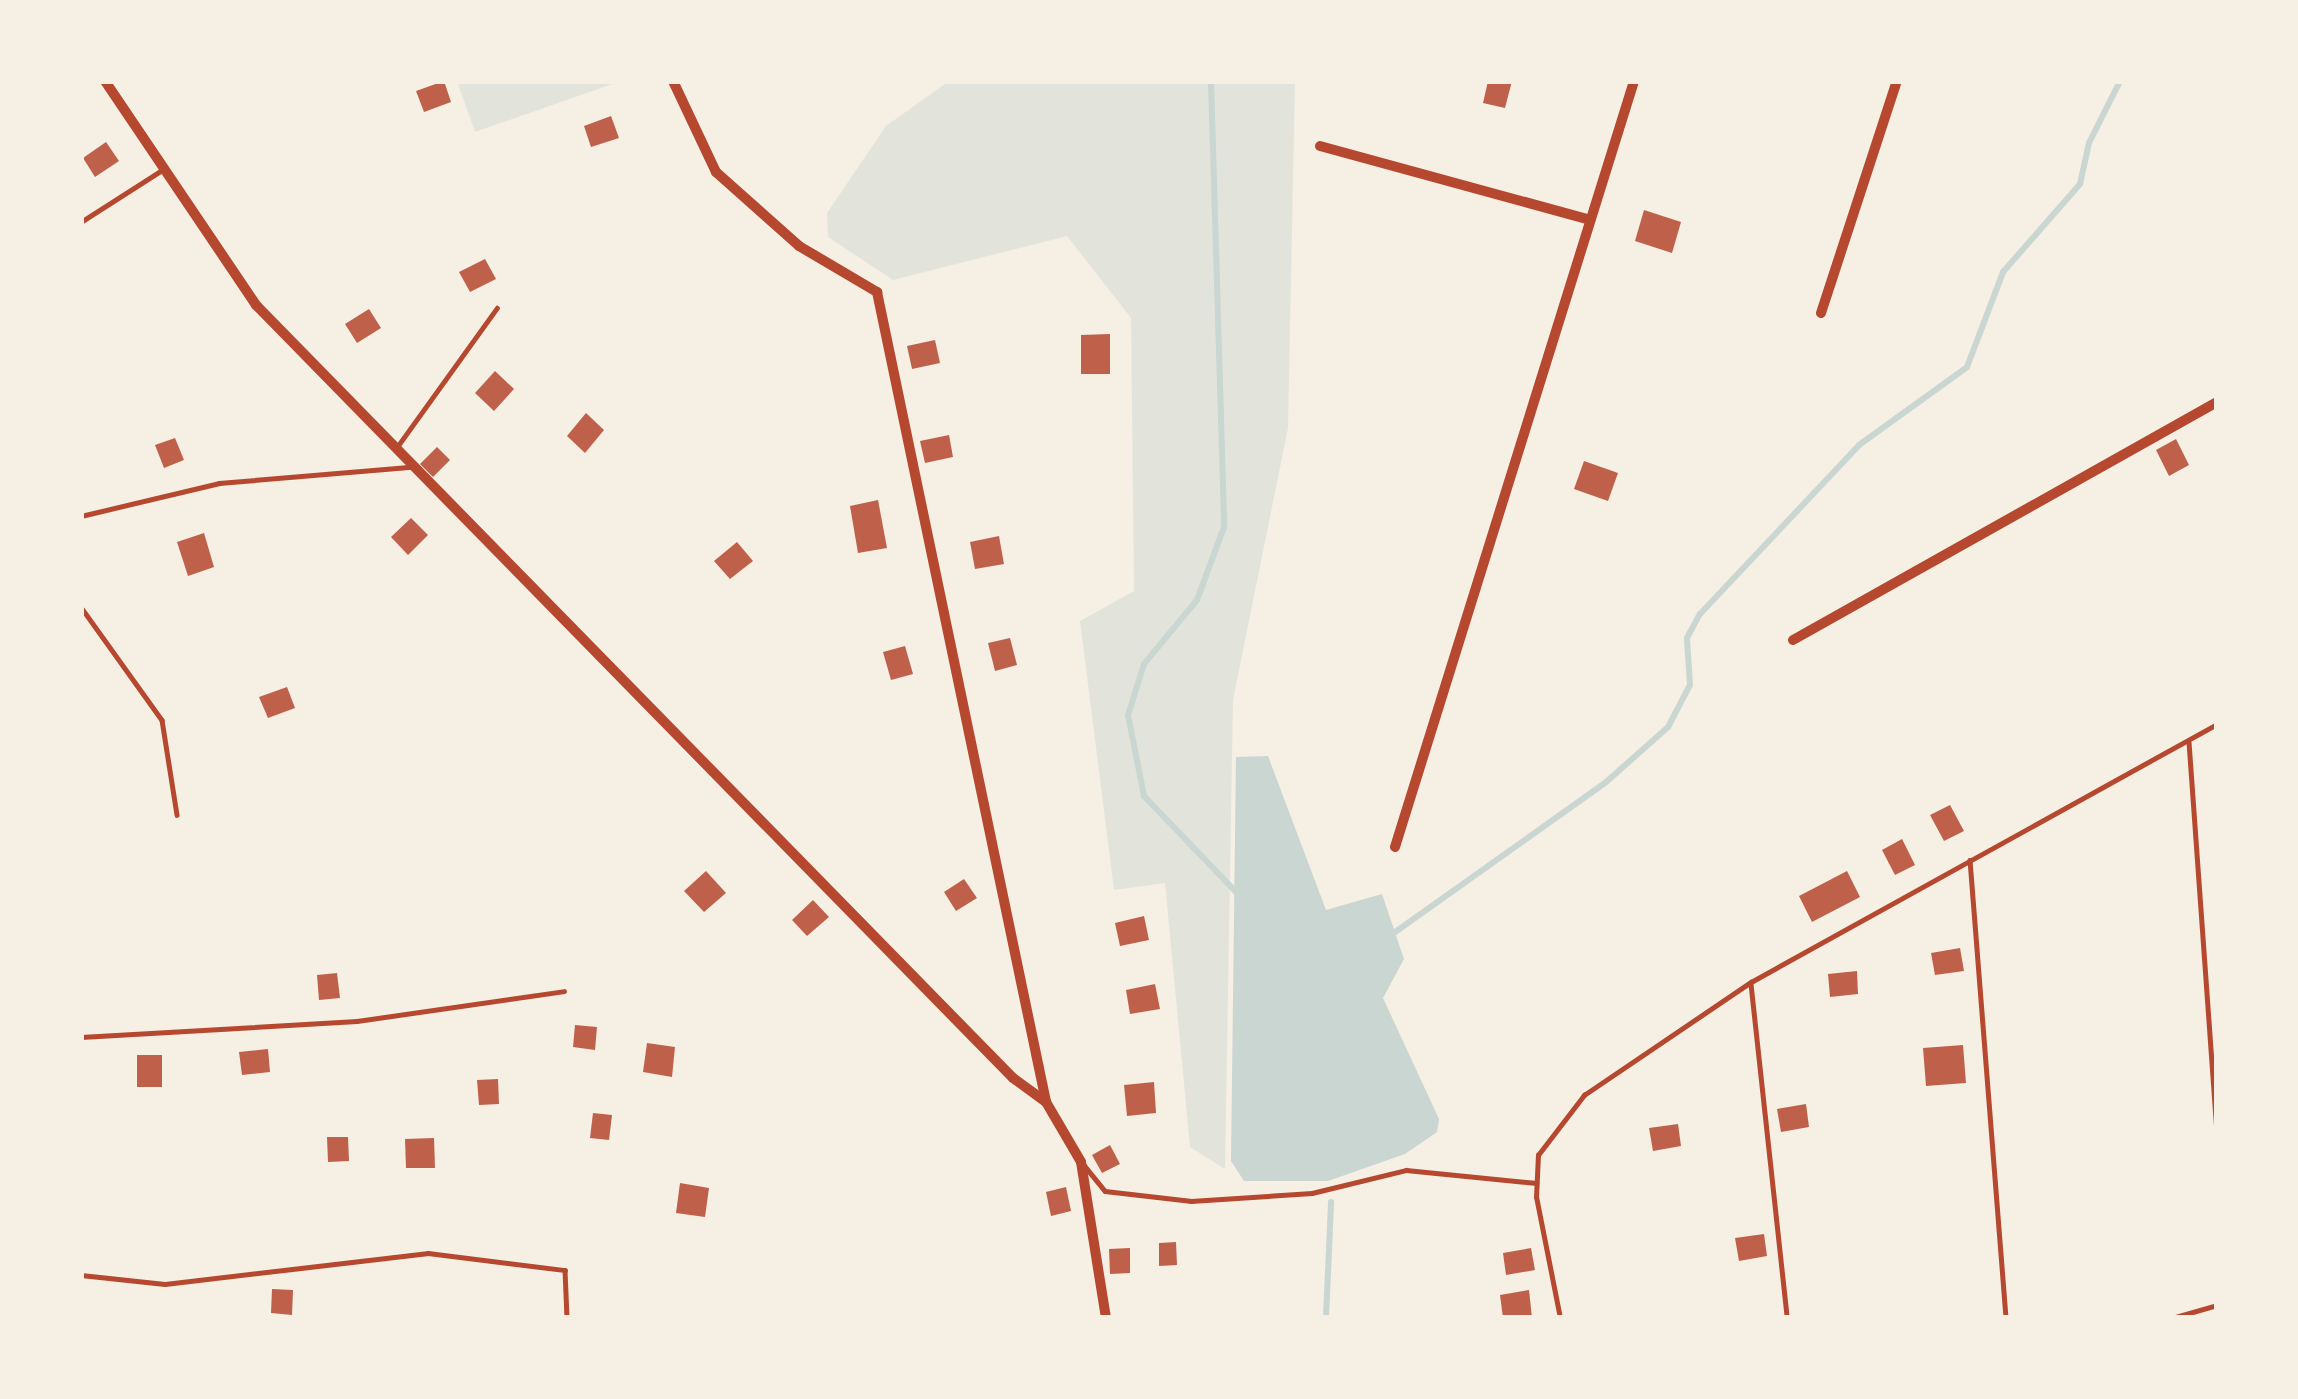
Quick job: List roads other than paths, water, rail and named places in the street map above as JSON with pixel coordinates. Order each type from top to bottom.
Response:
[{"type":"street","points":[[105,81],[256,305],[408,467],[635,686],[1012,1078],[1046,1102]]},
{"type":"street","points":[[673,81],[716,172],[799,246],[877,292],[1046,1102],[1081,1162],[1106,1318]]},
{"type":"street","points":[[1395,848],[1634,81]]},
{"type":"street","points":[[1821,313],[1897,81]]},
{"type":"street","points":[[1319,146],[1590,220]]},
{"type":"street","points":[[1793,640],[2217,403]]},
{"type":"lane","points":[[81,222],[164,169]]},
{"type":"lane","points":[[394,452],[497,308]]},
{"type":"lane","points":[[81,516],[219,483],[408,467]]},
{"type":"lane","points":[[81,607],[162,720],[177,815]]},
{"type":"lane","points":[[1560,1318],[1536,1183],[1538,1155],[1584,1095],[1750,982],[2217,724]]},
{"type":"lane","points":[[2188,739],[2217,1132]]},
{"type":"lane","points":[[1970,860],[2006,1318]]},
{"type":"lane","points":[[1750,982],[1787,1318]]},
{"type":"lane","points":[[81,1037],[357,1021],[564,991]]},
{"type":"lane","points":[[1081,1162],[1106,1190],[1191,1201],[1312,1193],[1406,1170],[1536,1183]]},
{"type":"lane","points":[[81,1275],[165,1284],[428,1253],[565,1270],[567,1318]]},
{"type":"lane","points":[[2172,1318],[2217,1305]]},
{"type":"waterway","points":[[1211,81],[1224,527],[1197,600],[1144,664],[1128,715],[1144,796],[1240,896]]},
{"type":"waterway","points":[[1391,935],[1605,783],[1668,727],[1690,685],[1687,638],[1700,614],[1859,445],[1967,367],[2003,272],[2080,184],[2089,143],[2120,81]]},
{"type":"waterway","points":[[1326,1318],[1331,1202]]}]
